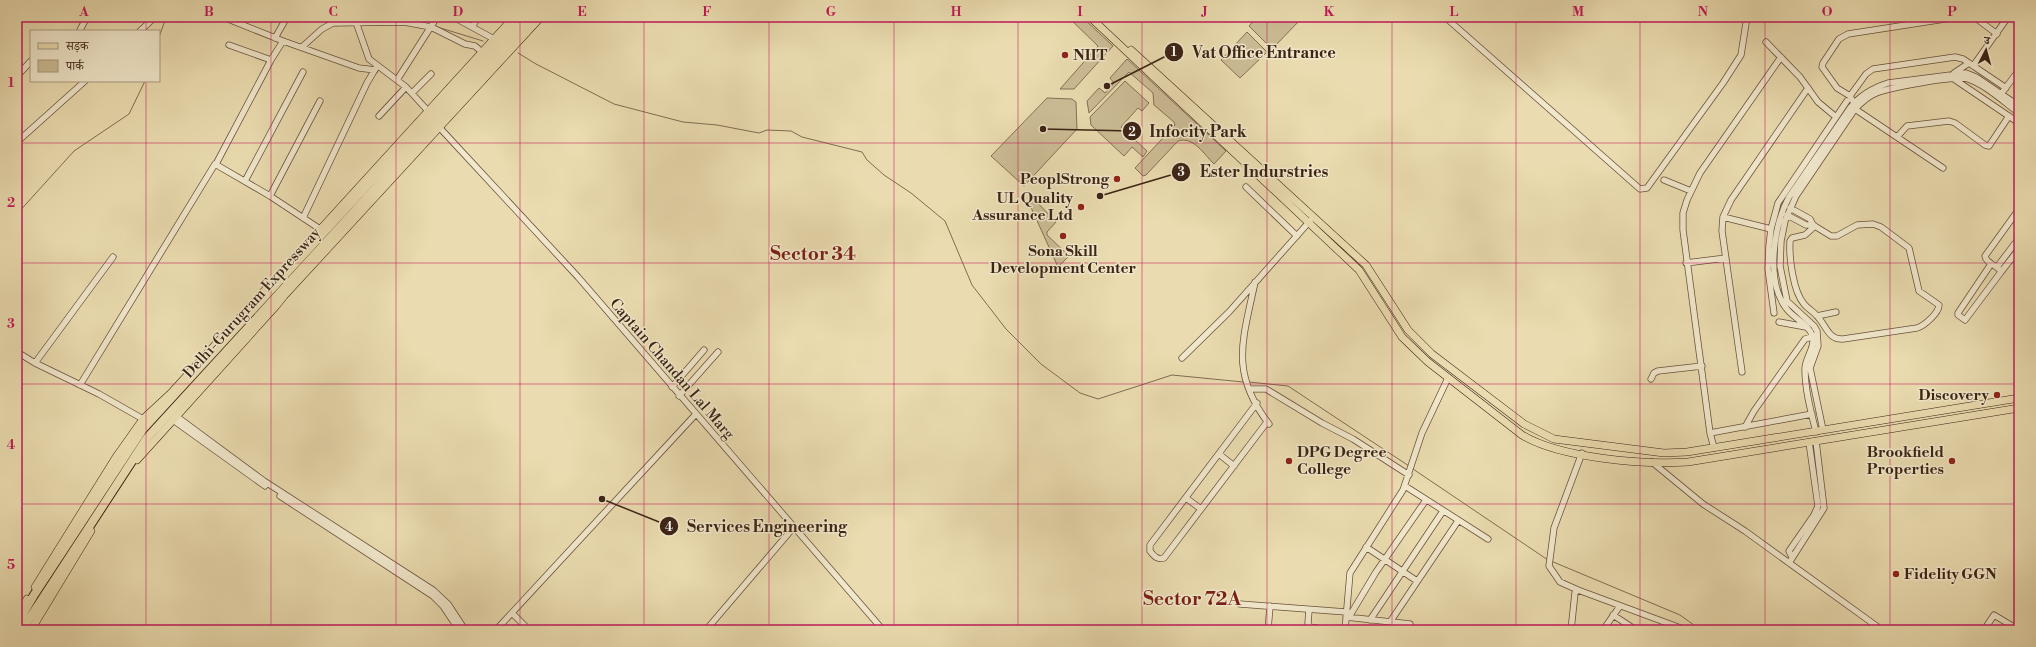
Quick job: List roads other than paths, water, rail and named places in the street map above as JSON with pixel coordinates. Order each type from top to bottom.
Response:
[{"type":"highway","name":"Delhi-Gurugram Expressway","points":[[17,624],[34,595],[143,429],[476,62],[522,17]]},
{"type":"highway","name":"Delhi-Gurugram Expressway","points":[[22,630],[147,438],[532,17]]},
{"type":"main road","points":[[17,616],[116,457],[143,419],[171,393],[428,111],[476,62],[482,52],[514,17]]},
{"type":"main road","points":[[31,630],[140,455],[541,17]]},
{"type":"main road","points":[[1090,17],[1359,270],[1402,337],[1428,362],[1534,442],[1548,447],[1603,458],[1652,462],[1688,462],[2019,408]]},
{"type":"main road","points":[[1096,17],[1366,265],[1408,330],[1432,354],[1532,429],[1554,439],[1664,453],[1687,452],[2019,398]]},
{"type":"main road","points":[[1388,314],[1394,309]]},
{"type":"main road","points":[[1687,452],[1688,462]]},
{"type":"street","points":[[80,30],[87,17]]},
{"type":"street","points":[[141,30],[155,17]]},
{"type":"street","points":[[223,17],[275,38],[359,68],[376,68]]},
{"type":"street","points":[[275,38],[286,17]]},
{"type":"street","points":[[323,17],[336,23]]},
{"type":"street","points":[[397,80],[437,17]]},
{"type":"street","points":[[458,17],[459,20],[494,39]]},
{"type":"street","points":[[472,27],[478,17]]},
{"type":"street","points":[[1445,17],[1640,189],[1644,190],[1647,188],[1741,55],[1747,17]]},
{"type":"street","points":[[1943,168],[1854,106],[1837,88],[1822,67],[1823,63],[1839,39],[1857,31],[1934,19],[1958,17]]},
{"type":"street","points":[[1971,17],[1977,19],[1997,34]]},
{"type":"street","points":[[1954,76],[1971,64],[1997,34],[2008,17]]},
{"type":"street","points":[[302,47],[322,30],[336,23],[366,20],[404,20],[431,27],[465,44],[475,46],[482,52]]},
{"type":"street","points":[[356,22],[368,57],[376,68],[406,87],[428,111]]},
{"type":"street","points":[[80,385],[216,164],[271,60],[283,41]]},
{"type":"street","points":[[1766,42],[1808,88],[1818,102],[1840,119]]},
{"type":"street","points":[[229,45],[271,60]]},
{"type":"street","points":[[1714,448],[1710,433],[1702,366],[1686,263],[1683,213],[1691,191],[1700,173],[1781,57]]},
{"type":"street","points":[[1774,313],[1768,269],[1776,230],[1840,119],[1848,99],[1866,74],[1873,69],[1954,57],[1961,58],[2006,88]]},
{"type":"street","points":[[17,76],[30,62]]},
{"type":"street","points":[[303,218],[364,89],[376,68]]},
{"type":"street","points":[[2001,94],[2019,70]]},
{"type":"street","points":[[245,181],[303,72]]},
{"type":"street","points":[[412,93],[431,74]]},
{"type":"street","points":[[1815,336],[1789,313],[1779,296],[1775,269],[1778,203],[1784,192],[1840,119],[1854,106],[1884,90],[1971,74],[2019,106]]},
{"type":"street","points":[[1954,76],[1976,82],[2019,113]]},
{"type":"street","points":[[1954,76],[2019,123]]},
{"type":"street","points":[[17,142],[84,82]]},
{"type":"street","points":[[379,116],[406,87]]},
{"type":"street","points":[[1742,372],[1722,231],[1723,217],[1731,200],[1808,88]]},
{"type":"street","points":[[270,196],[320,101]]},
{"type":"street","points":[[1897,137],[1907,126],[1949,121],[1955,123],[1985,145],[1989,146],[2009,116]]},
{"type":"street","name":"Captain Chandan Lal Marg","points":[[439,128],[509,200],[546,245],[578,277],[883,630]]},
{"type":"street","points":[[216,164],[270,196],[320,229]]},
{"type":"street","points":[[1664,180],[1691,191]]},
{"type":"street","points":[[1246,187],[1297,236]]},
{"type":"street","points":[[1999,269],[1985,259],[1985,256],[2019,209]]},
{"type":"street","points":[[1787,210],[1812,221],[1814,225],[1828,235],[1834,237],[1857,225],[1873,224],[1881,227],[1909,248],[1920,291],[1939,307],[1921,327],[1839,339],[1830,335],[1817,316],[1803,303],[1796,292],[1790,245],[1792,238],[1805,235],[1814,225]]},
{"type":"street","points":[[1182,358],[1229,312],[1314,217]]},
{"type":"street","points":[[1723,217],[1776,230]]},
{"type":"street","points":[[1776,230],[1780,266],[1787,300],[1814,326],[1817,351],[1810,366],[1817,406],[1819,431]]},
{"type":"street","points":[[1991,264],[1958,312],[1958,316],[1967,320],[2019,238]]},
{"type":"street","points":[[1999,269],[2019,249]]},
{"type":"street","points":[[35,363],[114,257]]},
{"type":"street","points":[[1686,263],[1726,258]]},
{"type":"street","points":[[1255,282],[1242,347],[1244,376],[1248,387],[1257,403],[1268,423],[1164,558],[1160,559],[1155,557],[1150,551],[1150,545],[1257,403]]},
{"type":"street","points":[[1817,316],[1836,312]]},
{"type":"street","points":[[1779,322],[1806,327]]},
{"type":"street","points":[[1815,336],[1805,369],[1812,414],[1819,431]]},
{"type":"street","points":[[1745,427],[1805,338],[1815,336]]},
{"type":"street","points":[[672,387],[704,350]]},
{"type":"street","points":[[17,352],[35,363],[99,394],[143,419]]},
{"type":"street","points":[[680,396],[718,352]]},
{"type":"street","points":[[1651,379],[1654,373],[1658,371],[1702,366]]},
{"type":"street","points":[[1345,630],[1350,573],[1405,486],[1422,433],[1448,378]]},
{"type":"street","points":[[1248,387],[1266,389],[1322,423],[1410,470]]},
{"type":"street","points":[[1811,407],[1817,406]]},
{"type":"street","points":[[496,630],[545,576],[584,538],[696,414]]},
{"type":"street","points":[[1710,433],[1812,414]]},
{"type":"street","points":[[174,418],[264,480],[416,579],[444,603],[465,630]]},
{"type":"street","points":[[1789,563],[1804,535],[1823,511],[1812,441]]},
{"type":"street","points":[[1219,454],[1234,466]]},
{"type":"street","points":[[1582,454],[1554,528],[1549,566],[1560,582],[1686,630]]},
{"type":"street","points":[[1652,462],[1703,504],[1745,532],[1882,630]]},
{"type":"street","points":[[1405,486],[1488,539]]},
{"type":"street","points":[[1186,498],[1201,509]]},
{"type":"street","points":[[1347,615],[1426,500]]},
{"type":"street","points":[[1370,620],[1443,511]]},
{"type":"street","points":[[1390,622],[1458,521]]},
{"type":"street","points":[[706,630],[794,527]]},
{"type":"street","points":[[1366,547],[1417,581]]},
{"type":"street","points":[[1571,630],[1575,592],[1578,590]]},
{"type":"street","points":[[444,603],[459,630]]},
{"type":"street","points":[[1240,604],[1309,610],[1347,615],[1370,620],[1410,624]]},
{"type":"street","points":[[1268,630],[1270,606]]},
{"type":"street","points":[[1604,630],[1620,606]]},
{"type":"street","points":[[1309,610],[1308,623],[1310,627],[1330,630]]},
{"type":"street","points":[[512,613],[529,630]]},
{"type":"street","points":[[1613,615],[1636,630]]},
{"type":"street","points":[[1984,630],[1994,615],[2018,630]]},
{"type":"street","points":[[1667,630],[1671,624]]},
{"type":"waterway","points":[[160,34],[166,18],[172,17]]},
{"type":"waterway","points":[[216,17],[222,19]]},
{"type":"waterway","points":[[370,25],[383,25]]},
{"type":"waterway","points":[[434,26],[483,41]]},
{"type":"waterway","points":[[518,53],[536,64],[614,104],[683,122],[717,125],[759,133],[767,130],[791,131],[802,137],[862,152],[867,160],[884,175],[911,193],[945,221],[972,285],[1006,329],[1041,364],[1080,393],[1098,399],[1172,375],[1243,382]]},
{"type":"waterway","points":[[17,214],[74,151],[129,114],[145,82]]},
{"type":"waterway","points":[[1249,382],[1288,386],[1409,466]]},
{"type":"waterway","points":[[1413,469],[1548,560]]},
{"type":"waterway","points":[[1551,561],[1680,615],[1701,630]]},
{"type":"place","name":"NIIT","points":[[1065,55]]},
{"type":"place","name":"Vat Office Entrance","points":[[1107,86]]},
{"type":"place","name":"Infocity Park","points":[[1043,129]]},
{"type":"place","name":"PeoplStrong","points":[[1117,179]]},
{"type":"place","name":"Ester Indurstries","points":[[1100,196]]},
{"type":"place","name":"UL Quality Assurance Ltd","points":[[1081,207]]},
{"type":"place","name":"Sona Skill Development Center","points":[[1063,236]]},
{"type":"place","name":"Discovery","points":[[1997,395]]},
{"type":"place","name":"DPG Degree College","points":[[1289,461]]},
{"type":"place","name":"Brookfield Properties","points":[[1952,461]]},
{"type":"place","name":"Services Engineering","points":[[602,499]]},
{"type":"place","name":"Fidelity GGN","points":[[1896,574]]},
{"type":"district","name":"Sector 34","points":[[813,254]]},
{"type":"district","name":"Sector 72A","points":[[1192,599]]}]
